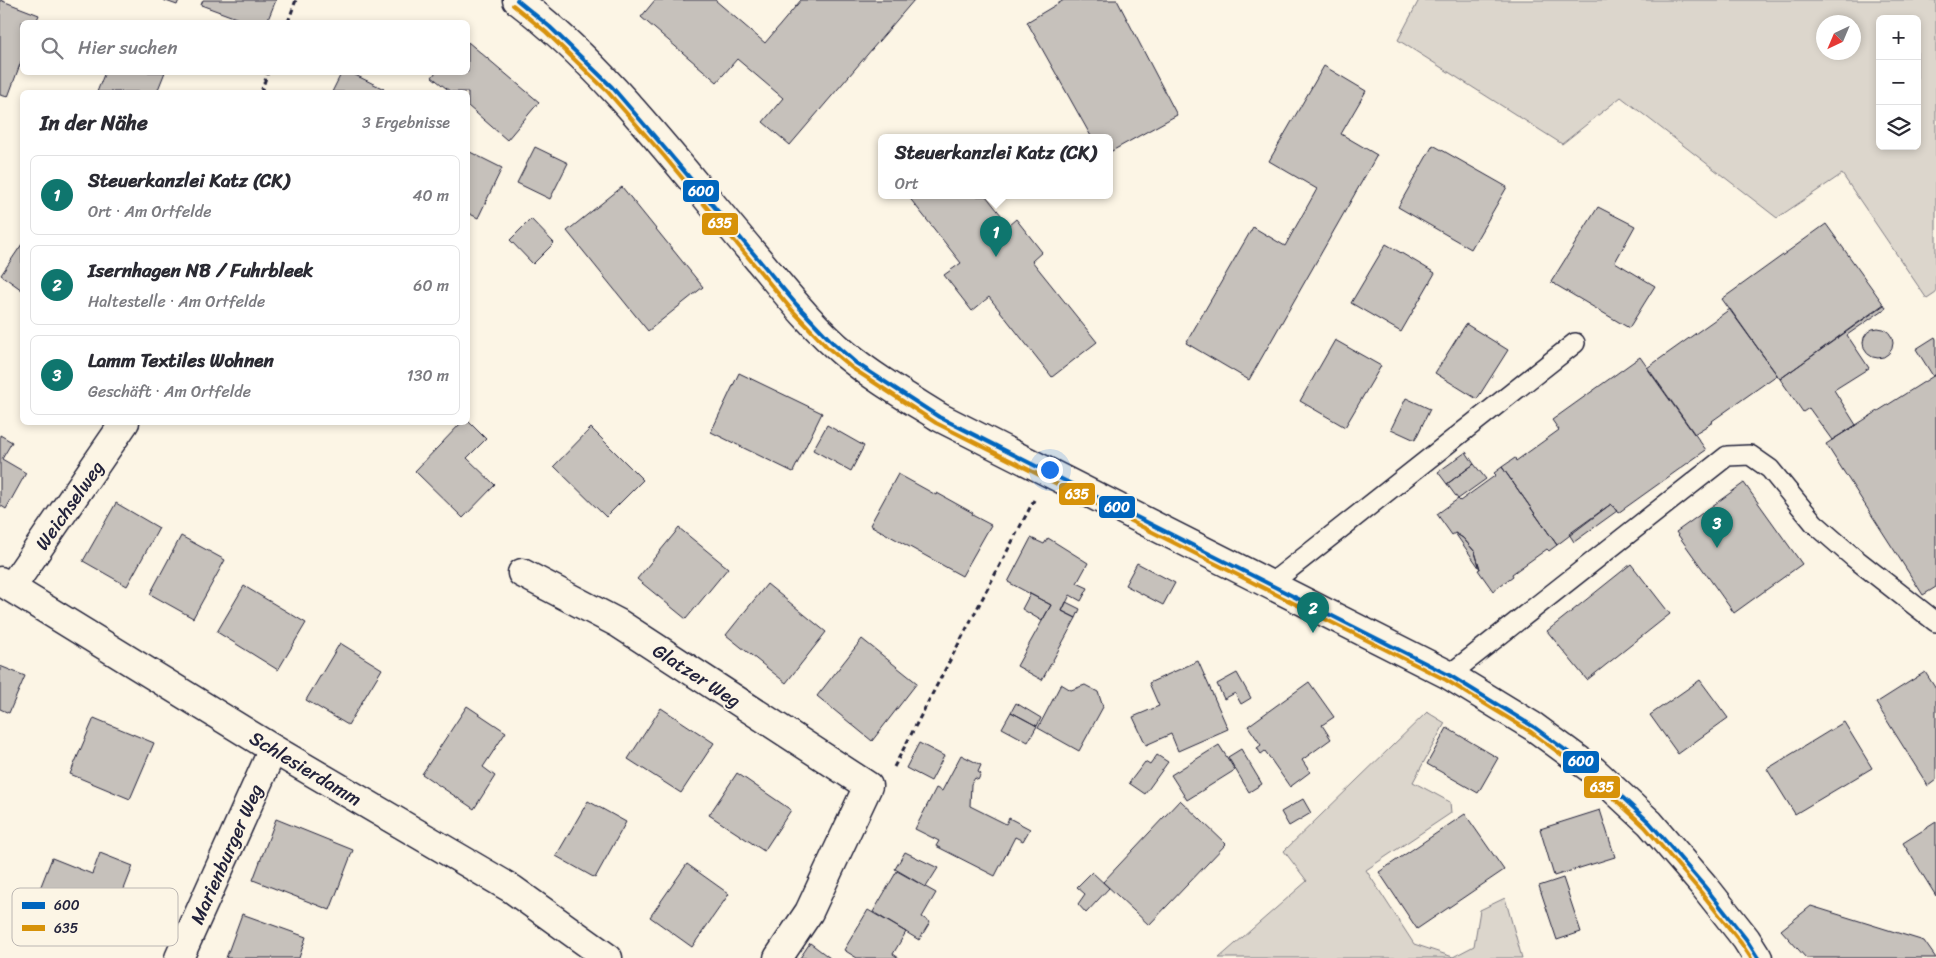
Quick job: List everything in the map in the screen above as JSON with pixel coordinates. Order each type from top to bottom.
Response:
[{"type":"street","points":[[517,0],[570,45],[627,104],[798,308],[844,353],[892,389],[938,417],[1448,676],[1534,727],[1594,771],[1650,823],[1705,887],[1746,939],[1758,958]]},
{"type":"street","name":"Weichselweg","points":[[6,585],[123,425]]},
{"type":"street","name":"Glatzer Weg","points":[[522,572],[618,624],[868,786]]},
{"type":"street","name":"Schlesierdamm","points":[[6,585],[273,749],[512,889],[608,958]]},
{"type":"street","name":"Marienburger Weg","points":[[179,958],[273,749]]},
{"type":"street","points":[[778,958],[809,912],[868,786]]},
{"type":"lane","points":[[1269,585],[1575,343]]},
{"type":"lane","points":[[1448,676],[1727,456],[1750,454],[1770,469],[1814,523],[1853,557],[1936,622]]},
{"type":"path","points":[[289,20],[296,0]]},
{"type":"path","points":[[262,90],[267,75]]},
{"type":"path","points":[[868,786],[891,773],[1019,531]]},
{"type":"shaded area","points":[[1419,0],[1936,0],[1936,293],[1927,299],[1842,174],[1777,218],[1621,97],[1562,144],[1398,40]]},
{"type":"shaded area","points":[[1427,712],[1445,723],[1413,782],[1450,802],[1451,813],[1366,870],[1414,944],[1453,957],[1474,946],[1480,910],[1505,898],[1522,958],[1219,958],[1307,881],[1284,851]]},
{"type":"building","points":[[0,0],[39,15],[37,20],[20,20],[20,64],[8,97],[0,95]]},
{"type":"building","points":[[163,0],[179,0],[177,5]]},
{"type":"building","points":[[203,0],[276,0],[268,20],[242,20],[201,5]]},
{"type":"building","points":[[655,0],[715,0],[765,43],[801,0],[914,0],[790,145],[763,122],[783,98],[737,59],[717,82],[641,17]]},
{"type":"building","points":[[1064,0],[1117,0],[1177,115],[1113,150],[1113,134],[1090,134],[1027,22]]},
{"type":"building","points":[[470,44],[539,102],[507,140],[470,108],[470,90],[448,90],[432,77],[434,75],[470,75]]},
{"type":"building","points":[[1324,66],[1366,91],[1341,134],[1377,155],[1249,380],[1186,343],[1253,227],[1285,246],[1317,189],[1269,161]]},
{"type":"building","points":[[104,75],[164,75],[158,90],[98,90]]},
{"type":"building","points":[[340,75],[355,75],[384,89],[383,90],[333,90]]},
{"type":"building","points":[[1433,145],[1507,187],[1471,249],[1398,207]]},
{"type":"building","points":[[535,147],[568,163],[550,199],[517,183]]},
{"type":"building","points":[[470,152],[502,168],[478,218],[470,214]]},
{"type":"building","points":[[622,187],[703,287],[648,331],[567,231]]},
{"type":"building","points":[[910,199],[988,199],[1009,225],[1016,219],[1042,252],[1032,261],[1097,342],[1052,377],[989,297],[972,311],[944,275],[961,263]]},
{"type":"building","points":[[1598,207],[1635,226],[1615,262],[1655,286],[1629,328],[1551,282]]},
{"type":"building","points":[[531,219],[554,243],[533,264],[510,240]]},
{"type":"building","points":[[1826,224],[1884,305],[1780,379],[1722,299]]},
{"type":"building","points":[[1386,244],[1435,273],[1401,332],[1351,303]]},
{"type":"building","points":[[20,247],[20,289],[1,275]]},
{"type":"building","points":[[1884,304],[1886,308],[1847,335],[1869,368],[1834,390],[1856,425],[1832,440],[1809,408],[1803,412],[1780,379]]},
{"type":"building","points":[[1730,309],[1777,375],[1694,434],[1647,368]]},
{"type":"building","points":[[1466,324],[1508,350],[1477,399],[1435,373]]},
{"type":"building","points":[[1878,328],[1884,329],[1892,337],[1892,349],[1884,357],[1878,358],[1872,357],[1864,349],[1863,343],[1864,337],[1872,329]]},
{"type":"building","points":[[1935,337],[1936,377],[1935,375],[1933,376],[1916,349]]},
{"type":"building","points":[[1335,340],[1381,366],[1345,427],[1300,401]]},
{"type":"building","points":[[1640,357],[1706,450],[1618,513],[1611,504],[1557,545],[1502,467],[1515,458],[1516,461],[1559,430],[1552,420]]},
{"type":"building","points":[[739,373],[822,413],[793,472],[711,432]]},
{"type":"building","points":[[1935,375],[1936,587],[1923,595],[1826,444]]},
{"type":"building","points":[[1406,398],[1430,409],[1415,440],[1391,429]]},
{"type":"building","points":[[470,423],[486,439],[467,458],[495,485],[463,518],[415,471],[459,425],[470,425]]},
{"type":"building","points":[[827,425],[864,446],[851,471],[813,450]]},
{"type":"building","points":[[591,428],[643,480],[606,517],[554,466]]},
{"type":"building","points":[[0,435],[12,442],[2,459],[26,473],[6,509],[0,505]]},
{"type":"building","points":[[1466,452],[1474,464],[1447,484],[1438,472]]},
{"type":"building","points":[[1474,464],[1486,479],[1458,499],[1447,484]]},
{"type":"building","points":[[1502,467],[1557,545],[1549,551],[1547,549],[1512,574],[1513,576],[1493,591],[1478,570],[1480,569],[1475,552],[1463,538],[1455,533],[1452,535],[1437,514],[1458,499],[1460,501],[1496,475],[1494,473]]},
{"type":"building","points":[[898,474],[936,495],[937,493],[991,525],[962,576],[870,525]]},
{"type":"building","points":[[1744,483],[1802,564],[1734,613],[1676,532]]},
{"type":"building","points":[[116,503],[159,528],[127,586],[83,561]]},
{"type":"building","points":[[1611,504],[1617,511],[1574,542],[1569,534]]},
{"type":"building","points":[[679,528],[728,568],[686,619],[637,579]]},
{"type":"building","points":[[1455,533],[1463,538],[1475,552],[1480,569]]},
{"type":"building","points":[[181,536],[225,560],[193,618],[150,594]]},
{"type":"building","points":[[1031,538],[1044,544],[1048,538],[1088,563],[1077,583],[1088,588],[1081,601],[1070,595],[1062,611],[1076,618],[1042,680],[1017,666],[1051,605],[1008,582]]},
{"type":"building","points":[[1137,563],[1175,583],[1163,605],[1125,585]]},
{"type":"building","points":[[1631,564],[1670,614],[1587,680],[1547,631]]},
{"type":"building","points":[[767,584],[826,632],[786,683],[726,635]]},
{"type":"building","points":[[244,586],[306,623],[278,670],[217,632]]},
{"type":"building","points":[[1030,594],[1051,605],[1042,621],[1022,609]]},
{"type":"building","points":[[1066,602],[1080,609],[1076,618],[1062,611]]},
{"type":"building","points":[[862,639],[917,683],[872,741],[817,696]]},
{"type":"building","points":[[340,643],[382,669],[348,725],[306,700]]},
{"type":"building","points":[[1198,661],[1228,729],[1178,751],[1171,734],[1146,745],[1133,717],[1159,706],[1149,683]]},
{"type":"building","points":[[0,666],[25,676],[9,713],[0,709]]},
{"type":"building","points":[[1925,672],[1936,689],[1936,780],[1928,786],[1876,703]]},
{"type":"building","points":[[1237,673],[1251,698],[1241,704],[1235,693],[1224,699],[1217,684]]},
{"type":"building","points":[[1700,680],[1728,718],[1678,754],[1650,715]]},
{"type":"building","points":[[1309,682],[1334,717],[1322,725],[1331,739],[1302,760],[1310,772],[1290,787],[1265,751],[1261,754],[1257,748],[1261,745],[1248,726]]},
{"type":"building","points":[[1061,684],[1071,690],[1085,685],[1098,692],[1103,707],[1079,751],[1038,728]]},
{"type":"building","points":[[1016,703],[1041,718],[1037,726],[1011,712]]},
{"type":"building","points":[[467,706],[506,732],[483,767],[495,776],[474,809],[422,774]]},
{"type":"building","points":[[661,708],[714,743],[681,793],[628,759]]},
{"type":"building","points":[[1011,712],[1037,726],[1028,742],[1002,728]]},
{"type":"building","points":[[94,718],[154,743],[130,799],[70,774]]},
{"type":"building","points":[[1844,722],[1872,768],[1795,814],[1767,769]]},
{"type":"building","points":[[1447,728],[1498,758],[1478,793],[1427,764]]},
{"type":"building","points":[[919,743],[944,756],[931,781],[906,768]]},
{"type":"building","points":[[1219,745],[1235,770],[1187,800],[1171,775]]},
{"type":"building","points":[[1241,749],[1262,784],[1249,792],[1228,757]]},
{"type":"building","points":[[961,755],[981,765],[978,772],[981,774],[978,780],[975,778],[971,784],[970,806],[1006,824],[1009,818],[1030,829],[1023,841],[1015,837],[995,876],[936,846],[939,841],[915,829],[936,788],[942,791]]},
{"type":"building","points":[[1157,755],[1168,762],[1145,794],[1129,783],[1145,762],[1150,765]]},
{"type":"building","points":[[737,773],[791,810],[764,851],[709,815]]},
{"type":"building","points":[[1303,799],[1311,813],[1289,826],[1281,812]]},
{"type":"building","points":[[1180,800],[1226,844],[1149,925],[1103,882]]},
{"type":"building","points":[[588,801],[626,822],[595,878],[556,856]]},
{"type":"building","points":[[1600,810],[1615,857],[1554,876],[1540,829]]},
{"type":"building","points":[[1465,814],[1504,870],[1417,929],[1379,872]]},
{"type":"building","points":[[276,819],[353,850],[330,910],[253,880]]},
{"type":"building","points":[[1936,822],[1936,896],[1903,843]]},
{"type":"building","points":[[905,852],[938,868],[926,887],[895,869]]},
{"type":"building","points":[[100,853],[133,866],[124,888],[40,888],[52,858],[92,874]]},
{"type":"building","points":[[687,864],[729,894],[692,947],[650,917]]},
{"type":"building","points":[[897,871],[936,893],[922,917],[930,922],[919,940],[873,912]]},
{"type":"building","points":[[1092,872],[1109,888],[1086,913],[1078,904],[1085,894],[1077,887]]},
{"type":"building","points":[[1563,878],[1581,932],[1557,940],[1539,886]]},
{"type":"building","points":[[1811,906],[1924,941],[1936,958],[1806,958],[1781,930]]},
{"type":"building","points":[[868,910],[906,932],[893,954],[899,958],[857,958],[844,950]]},
{"type":"building","points":[[242,914],[306,937],[299,958],[226,958]]},
{"type":"building","points":[[810,943],[830,958],[800,958]]},
{"type":"transit line","name":"600","points":[[517,0],[550,27],[612,87],[796,304],[832,342],[856,363],[939,417],[1449,675],[1534,727],[1594,771],[1650,823],[1705,887],[1746,939],[1758,958]]},
{"type":"transit line","name":"635","points":[[513,5],[546,32],[607,91],[664,156],[791,309],[827,347],[852,368],[936,423],[1446,680],[1531,732],[1590,776],[1645,827],[1700,891],[1751,958]]},
{"type":"place","name":"Steuerkanzlei Katz (CK)","points":[[996,257]]},
{"type":"place","name":"Lamm Textiles Wohnen","points":[[1717,548]]},
{"type":"place","name":"Isernhagen NB / Fuhrbleek","points":[[1313,633]]}]
